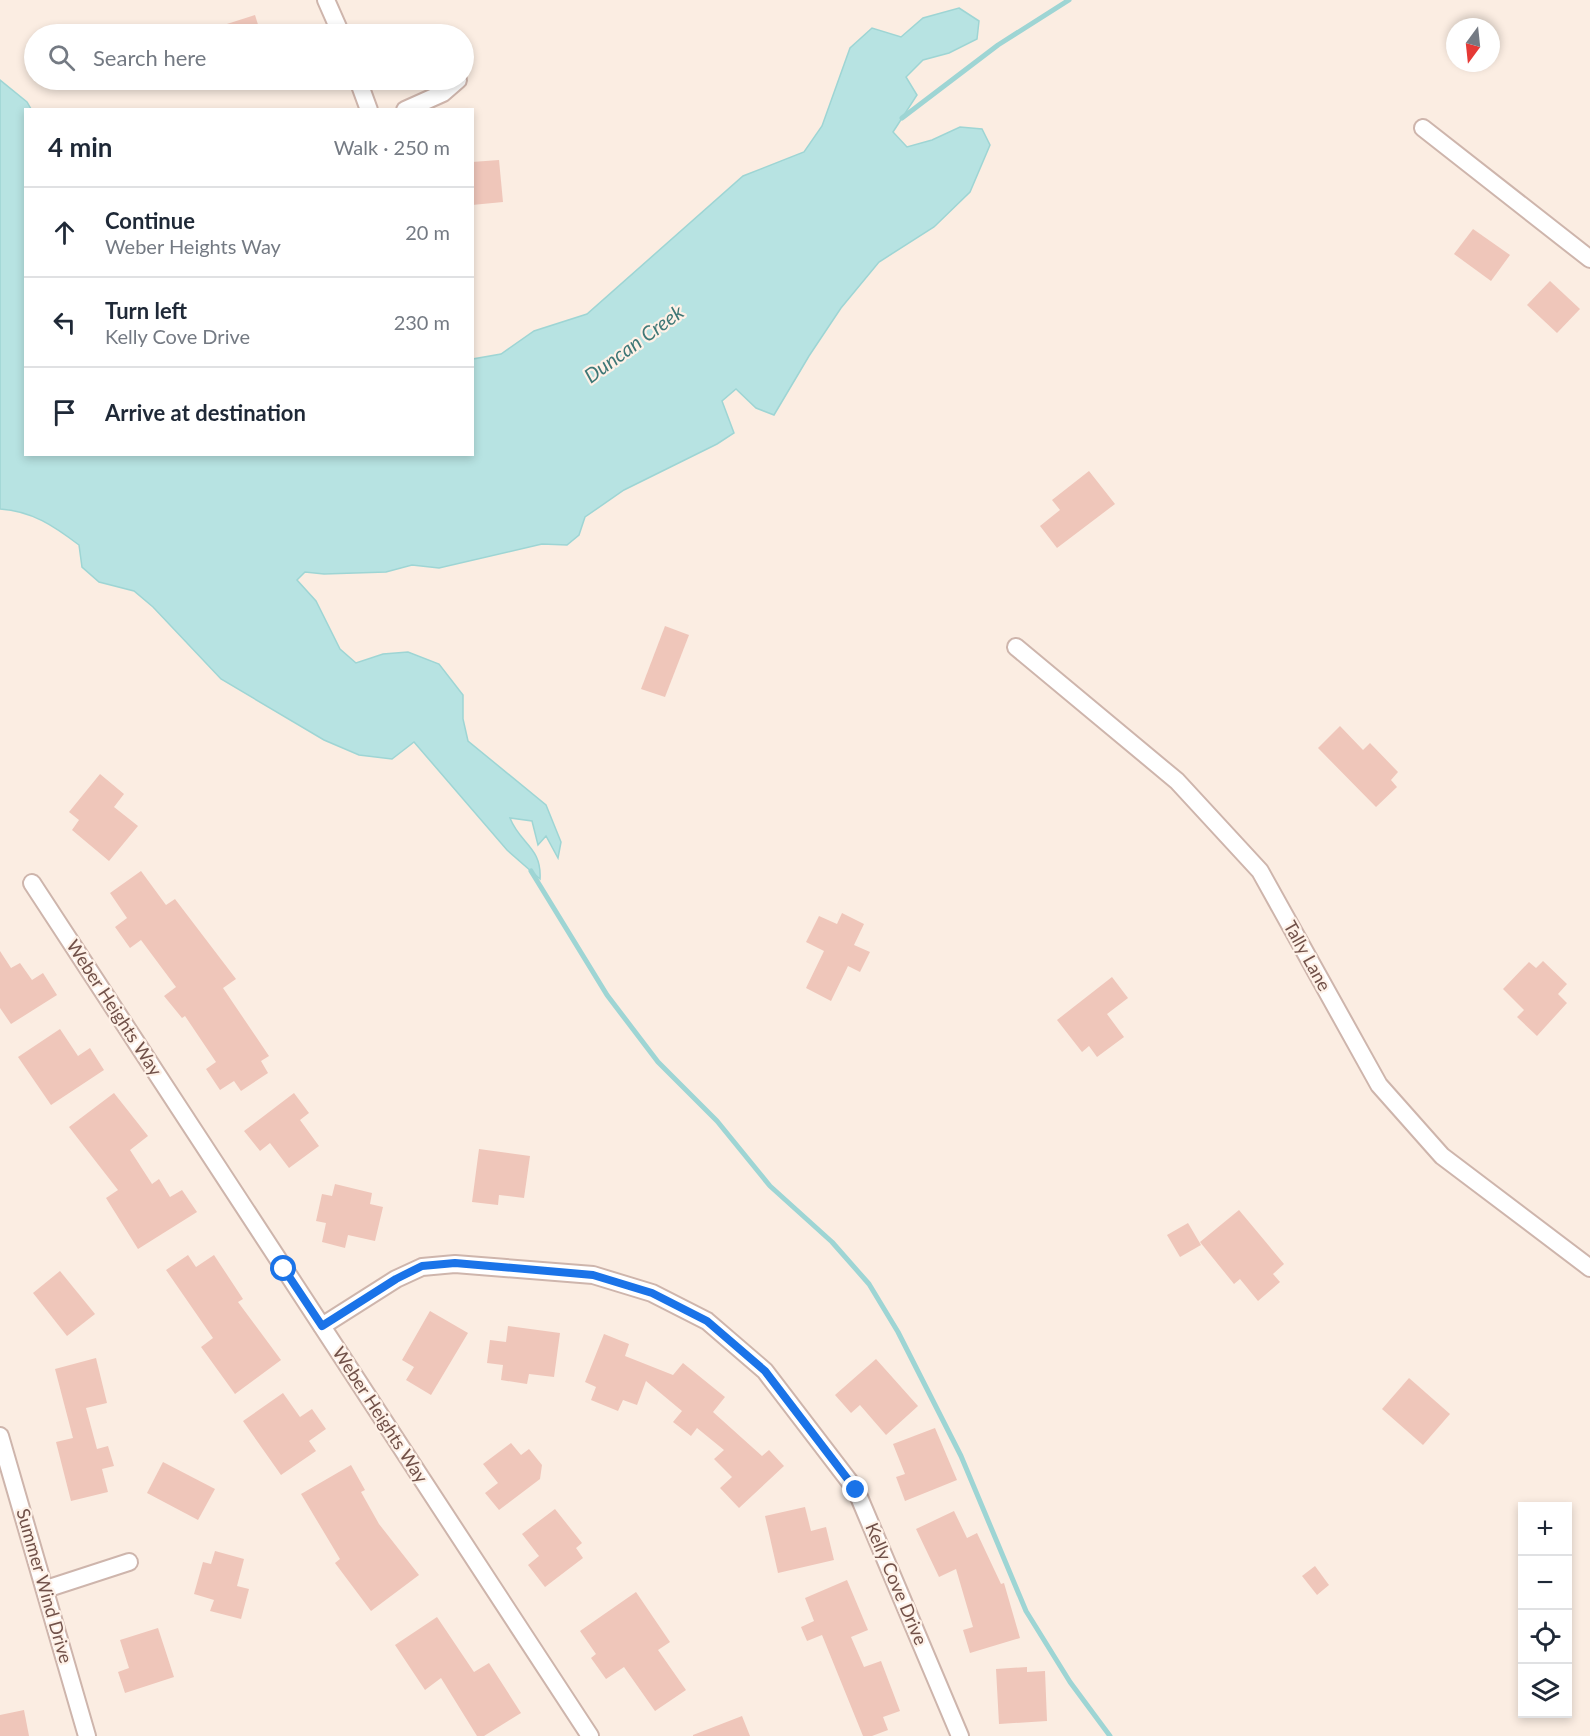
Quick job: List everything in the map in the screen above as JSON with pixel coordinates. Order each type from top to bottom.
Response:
[{"type":"street","points":[[326,0],[337,24]]},
{"type":"street","points":[[362,90],[368,108]]},
{"type":"street","points":[[409,108],[447,90]]},
{"type":"street","points":[[1423,128],[1590,259]]},
{"type":"street","name":"Tally Lane","points":[[1016,647],[1177,782],[1260,871],[1379,1085],[1442,1156],[1590,1268]]},
{"type":"street","name":"Weber Heights Way","points":[[32,883],[590,1736]]},
{"type":"street","name":"Kelly Cove Drive","points":[[322,1326],[396,1279],[422,1266],[455,1263],[593,1275],[652,1293],[707,1321],[765,1371],[856,1490],[960,1736]]},
{"type":"street","name":"Summer Wind Drive","points":[[0,1436],[87,1736]]},
{"type":"street","points":[[46,1589],[129,1562]]},
{"type":"water","points":[[959,8],[979,21],[977,39],[949,53],[923,60],[906,77],[917,95],[893,132],[907,147],[932,140],[960,127],[982,129],[990,145],[970,192],[934,227],[879,262],[841,308],[774,415],[756,408],[736,389],[722,401],[734,433],[717,444],[624,490],[585,517],[579,535],[567,545],[542,544],[439,568],[412,565],[386,572],[324,574],[305,572],[297,580],[316,601],[340,649],[356,663],[383,654],[408,652],[439,664],[463,695],[463,719],[468,741],[546,805],[561,842],[558,858],[546,836],[538,845],[532,821],[510,818],[538,860],[540,879],[507,850],[414,742],[392,759],[359,755],[324,740],[221,679],[153,607],[134,591],[99,582],[82,567],[79,545],[70,538],[32,516],[0,509],[0,80],[27,102],[30,108],[24,108],[24,456],[474,456],[474,359],[501,354],[534,331],[587,314],[743,176],[804,152],[822,126],[850,48],[872,28],[901,37],[923,18]]},
{"type":"building","points":[[255,15],[258,24],[227,24]]},
{"type":"building","points":[[499,160],[503,202],[474,205],[474,162]]},
{"type":"building","points":[[1473,229],[1510,255],[1491,281],[1454,254]]},
{"type":"building","points":[[1550,281],[1580,309],[1557,333],[1527,305]]},
{"type":"building","points":[[1089,471],[1115,504],[1057,548],[1040,526],[1060,510],[1052,500]]},
{"type":"building","points":[[665,626],[689,635],[665,697],[641,689]]},
{"type":"building","points":[[1340,726],[1363,750],[1370,743],[1398,772],[1391,780],[1397,787],[1376,807],[1318,748]]},
{"type":"building","points":[[100,774],[124,794],[114,807],[138,826],[109,861],[72,830],[79,820],[69,812]]},
{"type":"building","points":[[141,871],[166,905],[175,899],[236,979],[223,988],[269,1056],[261,1061],[268,1073],[241,1091],[234,1081],[220,1090],[206,1069],[216,1062],[185,1016],[182,1018],[164,996],[176,987],[141,940],[130,948],[115,927],[127,918],[110,893]]},
{"type":"building","points":[[842,913],[864,924],[854,945],[870,952],[860,972],[848,966],[831,1001],[806,988],[824,951],[806,942],[819,916],[837,924]]},
{"type":"building","points":[[0,951],[11,968],[20,963],[32,980],[43,973],[57,995],[11,1024],[0,1008]]},
{"type":"building","points":[[1543,961],[1567,984],[1558,994],[1567,1003],[1537,1036],[1517,1017],[1524,1010],[1503,989],[1529,962],[1536,968]]},
{"type":"building","points":[[1112,977],[1128,998],[1107,1014],[1124,1037],[1097,1057],[1089,1046],[1082,1052],[1057,1020]]},
{"type":"building","points":[[60,1029],[78,1056],[90,1048],[104,1070],[51,1105],[18,1057]]},
{"type":"building","points":[[114,1093],[148,1136],[130,1150],[152,1184],[159,1179],[170,1197],[182,1190],[197,1212],[138,1249],[106,1198],[118,1190],[69,1127]]},
{"type":"building","points":[[294,1093],[309,1113],[300,1120],[319,1146],[289,1168],[270,1143],[260,1151],[244,1131]]},
{"type":"building","points":[[479,1149],[530,1156],[524,1198],[499,1195],[498,1205],[472,1202]]},
{"type":"building","points":[[335,1184],[372,1193],[370,1204],[383,1207],[375,1241],[348,1235],[345,1248],[322,1242],[326,1223],[316,1221],[322,1194],[332,1196]]},
{"type":"building","points":[[1239,1210],[1284,1264],[1273,1274],[1280,1282],[1258,1301],[1240,1279],[1234,1284],[1200,1242]]},
{"type":"building","points":[[1188,1223],[1201,1245],[1180,1257],[1167,1235]]},
{"type":"building","points":[[188,1255],[196,1267],[214,1255],[243,1299],[238,1302],[281,1360],[235,1394],[201,1347],[213,1338],[166,1270]]},
{"type":"building","points":[[60,1271],[95,1314],[67,1336],[33,1293]]},
{"type":"building","points":[[430,1311],[468,1333],[431,1395],[406,1380],[414,1367],[402,1360]]},
{"type":"building","points":[[508,1326],[560,1333],[554,1377],[529,1374],[527,1384],[501,1380],[503,1365],[487,1363],[490,1340],[506,1342]]},
{"type":"building","points":[[604,1334],[629,1344],[625,1356],[673,1375],[683,1363],[725,1397],[713,1412],[762,1456],[769,1450],[784,1466],[739,1508],[720,1488],[732,1477],[714,1459],[724,1450],[697,1428],[691,1436],[673,1422],[682,1411],[646,1381],[637,1405],[623,1400],[618,1411],[591,1400],[596,1387],[585,1382]]},
{"type":"building","points":[[96,1358],[107,1403],[86,1408],[97,1449],[108,1446],[114,1466],[102,1469],[108,1492],[71,1501],[56,1442],[73,1438],[55,1369]]},
{"type":"building","points":[[876,1359],[918,1406],[886,1435],[860,1405],[851,1413],[835,1395]]},
{"type":"building","points":[[1409,1378],[1450,1414],[1423,1445],[1382,1409]]},
{"type":"building","points":[[283,1393],[300,1417],[312,1409],[326,1429],[309,1441],[316,1451],[281,1475],[243,1421]]},
{"type":"building","points":[[935,1428],[957,1480],[905,1501],[896,1477],[905,1474],[893,1444]]},
{"type":"building","points":[[511,1443],[521,1455],[529,1449],[542,1465],[540,1479],[499,1510],[485,1493],[498,1483],[483,1464]]},
{"type":"building","points":[[163,1462],[215,1489],[198,1520],[147,1493]]},
{"type":"building","points":[[351,1465],[365,1490],[361,1492],[379,1524],[419,1575],[371,1611],[335,1563],[340,1559],[301,1494]]},
{"type":"building","points":[[805,1507],[811,1531],[826,1527],[834,1560],[778,1573],[765,1516]]},
{"type":"building","points":[[555,1509],[582,1543],[576,1548],[583,1558],[545,1587],[528,1565],[539,1556],[522,1534]]},
{"type":"building","points":[[954,1511],[967,1538],[977,1533],[1001,1584],[1004,1583],[1020,1638],[970,1653],[963,1630],[973,1627],[956,1569],[939,1577],[916,1529]]},
{"type":"building","points":[[215,1551],[244,1559],[237,1586],[249,1589],[241,1619],[210,1611],[214,1600],[194,1594],[203,1562],[211,1564]]},
{"type":"building","points":[[1315,1566],[1329,1585],[1317,1595],[1302,1576]]},
{"type":"building","points":[[847,1580],[868,1630],[851,1637],[864,1667],[881,1661],[900,1711],[883,1717],[888,1730],[872,1736],[863,1736],[822,1635],[807,1641],[801,1627],[814,1621],[805,1598]]},
{"type":"building","points":[[636,1592],[670,1642],[658,1650],[686,1690],[655,1711],[624,1667],[606,1679],[591,1658],[596,1654],[580,1631]]},
{"type":"building","points":[[437,1617],[474,1672],[489,1663],[521,1713],[484,1736],[477,1736],[441,1678],[425,1690],[395,1645]]},
{"type":"building","points":[[158,1628],[174,1677],[125,1693],[118,1672],[129,1668],[120,1640]]},
{"type":"building","points":[[1027,1667],[1027,1672],[1045,1671],[1047,1721],[999,1724],[996,1669]]},
{"type":"building","points":[[24,1710],[29,1736],[0,1736],[0,1715]]},
{"type":"building","points":[[742,1716],[750,1736],[693,1736],[693,1735]]},
{"type":"waterway","name":"Duncan Creek","points":[[902,118],[998,45],[1069,0]]},
{"type":"waterway","points":[[531,871],[607,995],[658,1062],[717,1121],[770,1186],[832,1242],[869,1284],[898,1332],[961,1456],[1026,1611],[1070,1682],[1110,1736]]},
{"type":"route","points":[[284,1269],[322,1326],[396,1279],[422,1266],[455,1263],[593,1275],[652,1293],[707,1321],[765,1371],[856,1490]]}]
